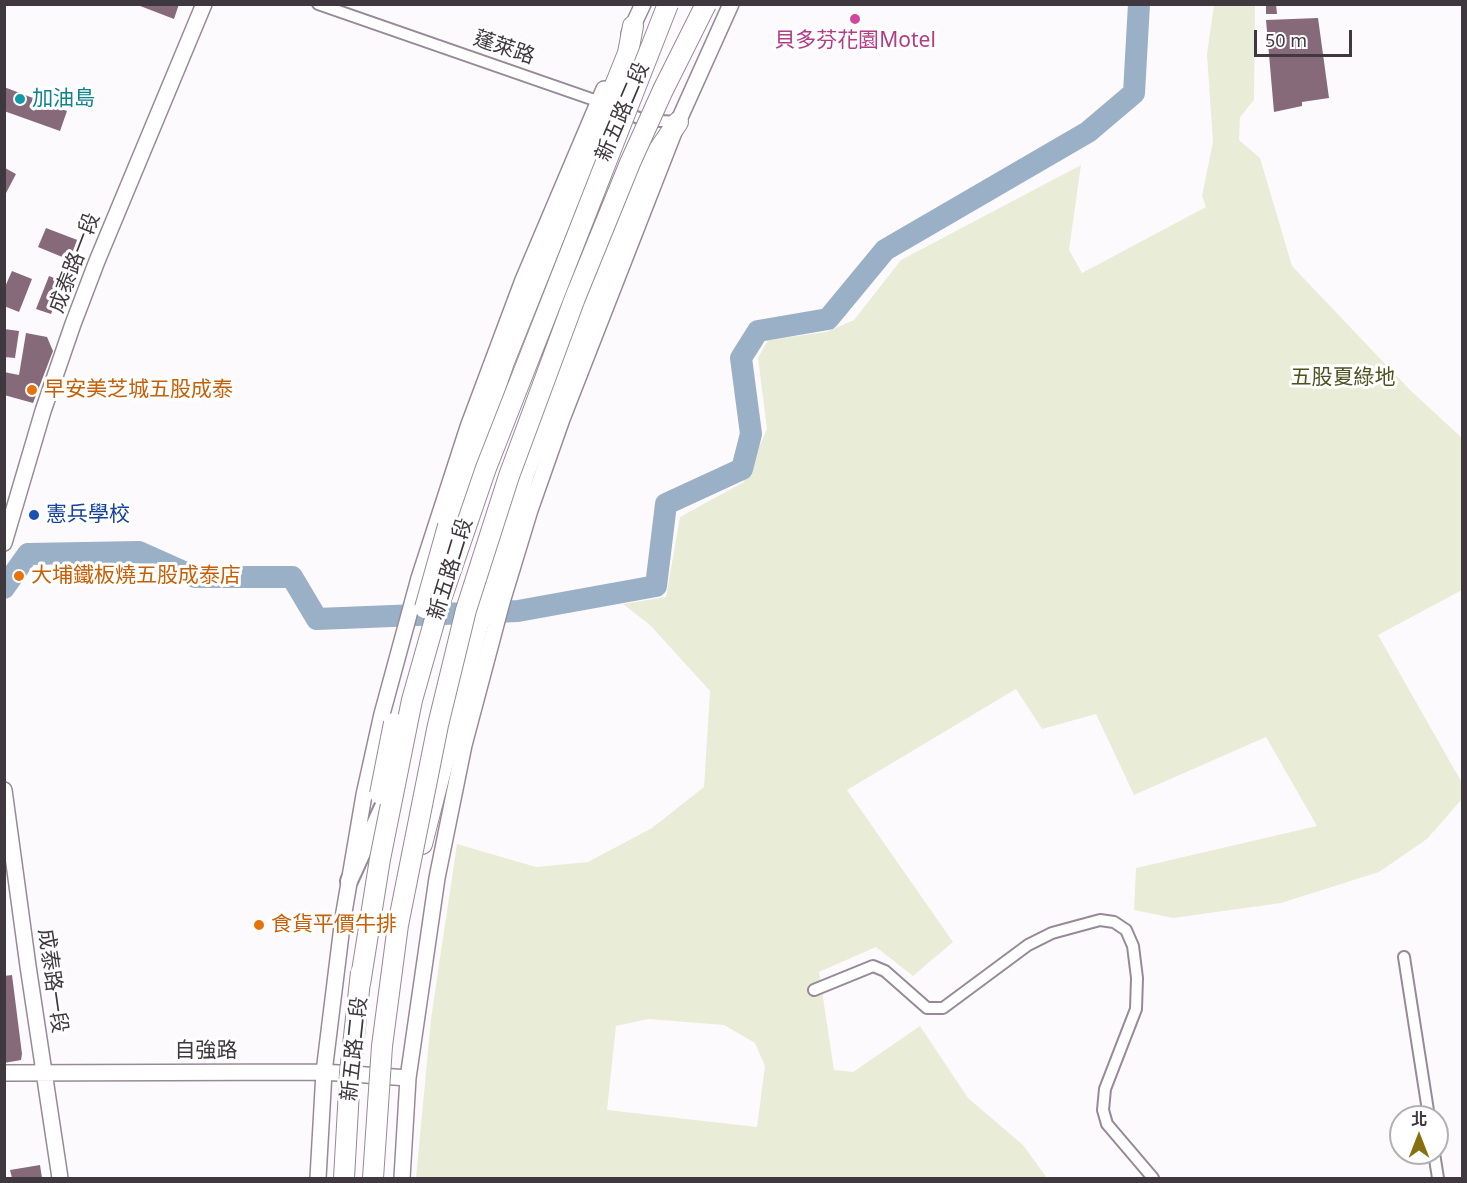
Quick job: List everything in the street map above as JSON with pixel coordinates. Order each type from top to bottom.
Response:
[{"type":"highway","points":[[360,984],[380,859],[412,700],[439,605],[486,468],[686,7]]},
{"type":"highway","points":[[373,1179],[379,1074],[400,914],[438,725],[466,610],[509,476],[575,298],[630,163],[663,90],[686,7]]},
{"type":"highway","points":[[344,1179],[350,1073],[370,856],[386,761],[400,698],[448,526],[504,362],[603,102],[628,53],[633,26]]},
{"type":"highway","points":[[389,985],[415,869],[493,572],[524,474],[646,167],[678,122]]},
{"type":"main road","name":"成泰路一段","points":[[4,543],[43,411],[73,324],[204,4]]},
{"type":"main road","points":[[633,26],[644,4]]},
{"type":"main road","points":[[402,1179],[408,1078],[437,878],[464,745],[502,602],[530,510],[562,419],[678,122],[731,4]]},
{"type":"main road","name":"新五路二段","points":[[367,1179],[365,1074],[381,890],[436,642],[490,470],[636,117],[686,7]]},
{"type":"main road","name":"新五路二段","points":[[318,1179],[324,1072],[349,881],[364,795],[382,714],[419,578],[468,428],[523,280],[603,102]]},
{"type":"main road","name":"新五路二段","points":[[351,1179],[365,1074],[402,862],[426,747],[461,608],[529,403],[636,117]]},
{"type":"main road","points":[[349,881],[412,743]]},
{"type":"main road","name":"成泰路一段","points":[[4,790],[60,1179]]},
{"type":"main road","name":"自強路","points":[[4,1073],[324,1072],[408,1078]]},
{"type":"street","name":"蓬萊路","points":[[318,4],[603,102],[636,117],[678,122]]},
{"type":"street","points":[[814,990],[873,966],[885,971],[927,1008],[943,1008],[1028,945],[1052,933],[1100,920],[1114,922],[1126,930],[1133,946],[1137,978],[1136,1009],[1105,1089],[1103,1110],[1107,1124],[1153,1179]]},
{"type":"street","points":[[1404,957],[1427,1105]]},
{"type":"green space","name":"五股夏綠地","points":[[1214,5],[1255,5],[1254,100],[1240,117],[1239,140],[1260,158],[1292,266],[1410,390],[1462,438],[1462,590],[1378,635],[1462,783],[1462,799],[1427,839],[1379,872],[1281,903],[1173,918],[1134,910],[1136,868],[1317,826],[1266,737],[1134,795],[1096,714],[1042,729],[1016,689],[847,790],[953,942],[913,976],[876,947],[819,972],[834,1070],[853,1072],[920,1026],[968,1098],[1023,1145],[1047,1178],[416,1178],[431,1019],[457,844],[536,867],[588,862],[652,828],[704,787],[710,691],[650,625],[623,604],[666,597],[680,517],[744,482],[767,429],[758,358],[768,340],[826,332],[854,320],[901,260],[1081,165],[1069,250],[1082,273],[1206,207],[1202,196],[1213,142],[1207,54]],"holes":[[[648,1019],[724,1025],[755,1043],[765,1066],[757,1127],[607,1110],[616,1026]]]},
{"type":"building","points":[[135,4],[179,4],[174,19]]},
{"type":"building","points":[[1266,4],[1276,4],[1277,14],[1266,14]]},
{"type":"building","points":[[1318,18],[1329,98],[1302,102],[1302,106],[1274,112],[1266,20]]},
{"type":"building","name":"加油島","points":[[4,87],[67,111],[60,131],[4,111]]},
{"type":"building","points":[[5,168],[16,174],[5,195]]},
{"type":"building","points":[[46,228],[80,241],[72,261],[38,247]]},
{"type":"building","points":[[12,271],[32,279],[19,312],[4,306],[4,289]]},
{"type":"building","points":[[49,276],[64,282],[51,314],[36,309]]},
{"type":"building","points":[[4,329],[19,331],[15,358],[4,357]]},
{"type":"building","points":[[26,333],[47,337],[53,351],[33,403],[4,395],[4,372],[19,375]]},
{"type":"building","points":[[12,975],[22,1054],[21,1060],[4,1063],[4,976]]},
{"type":"building","points":[[40,1165],[42,1178],[12,1178],[10,1170]]},
{"type":"waterway","points":[[4,588],[28,554],[139,552],[195,577],[292,577],[317,619],[518,611],[656,586],[666,504],[742,469],[751,434],[741,358],[758,331],[828,319],[885,250],[1088,132],[1134,93],[1139,4]]},
{"type":"place","name":"貝多芬花園Motel","points":[[855,19]]},
{"type":"place","name":"加油島","points":[[20,99]]},
{"type":"place","name":"早安美芝城五股成泰","points":[[32,390]]},
{"type":"place","name":"憲兵學校","points":[[34,515]]},
{"type":"place","name":"大埔鐵板燒五股成泰店","points":[[19,576]]},
{"type":"place","name":"食貨平價牛排","points":[[259,925]]}]
